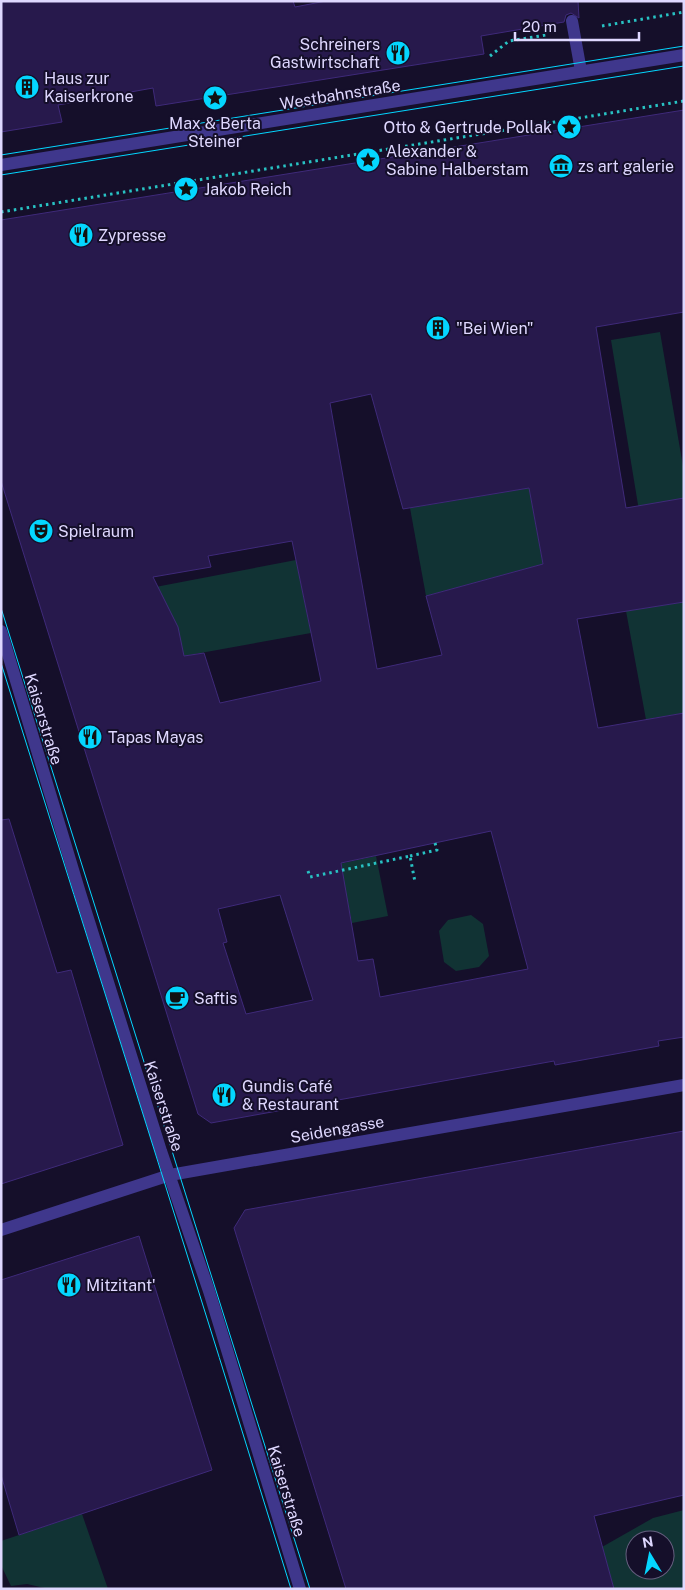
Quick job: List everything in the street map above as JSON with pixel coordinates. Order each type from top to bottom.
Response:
[{"type":"street","points":[[573,26],[580,72]]},
{"type":"street","name":"Westbahnstraße","points":[[1,165],[684,55]]},
{"type":"street","name":"Kaiserstraße","points":[[1,631],[80,893],[209,1291],[300,1589]]},
{"type":"street","name":"Seidengasse","points":[[1,1230],[170,1175],[684,1085]]},
{"type":"path","points":[[482,57],[492,56],[509,41],[573,26],[684,12]]},
{"type":"path","points":[[1,212],[684,101]]},
{"type":"path","points":[[308,871],[310,877],[410,856],[437,850],[435,843]]},
{"type":"path","points":[[410,856],[415,882]]},
{"type":"green space","points":[[660,332],[684,472],[684,516],[641,523],[611,340]]},
{"type":"green space","points":[[529,488],[543,564],[426,596],[410,508]]},
{"type":"green space","points":[[296,560],[311,633],[184,656],[172,618],[161,603],[145,589]]},
{"type":"green space","points":[[684,602],[684,713],[654,718],[656,734],[649,736],[626,611]]},
{"type":"green space","points":[[376,856],[388,916],[352,923],[345,889],[289,924],[274,878]]},
{"type":"green space","points":[[471,915],[483,924],[489,956],[479,967],[456,971],[444,962],[439,931],[448,920]]},
{"type":"green space","points":[[684,1510],[684,1589],[614,1589],[602,1547],[625,1534],[625,1580],[675,1580],[675,1530],[632,1530],[653,1518]]},
{"type":"green space","points":[[82,1514],[108,1589],[49,1589],[27,1584],[11,1586],[1,1565],[1,1541]]},
{"type":"building","points":[[1,1],[293,1],[295,7],[326,1],[578,1],[579,18],[571,13],[566,15],[564,22],[481,36],[484,54],[156,106],[153,88],[58,105],[62,122],[1,132]]},
{"type":"building","points":[[684,110],[684,312],[596,327],[626,508],[684,498],[684,602],[577,619],[598,728],[684,713],[684,1037],[658,1041],[659,1046],[555,1065],[554,1061],[211,1123],[198,1114],[1,481],[1,220]],"holes":[[[371,394],[403,509],[529,488],[543,564],[426,596],[442,655],[377,669],[330,403]],[[292,541],[321,681],[220,703],[204,653],[184,656],[178,627],[153,577],[211,567],[208,556]],[[491,831],[528,969],[380,997],[373,959],[358,961],[341,863]],[[280,895],[313,1000],[246,1014],[223,943],[227,942],[218,909]]]},
{"type":"building","points":[[9,819],[57,973],[71,970],[123,1145],[1,1184],[1,820]]},
{"type":"building","points":[[684,1131],[684,1495],[594,1516],[614,1589],[346,1589],[234,1228],[245,1210]]},
{"type":"building","points":[[139,1236],[212,1470],[19,1535],[1,1475],[1,1280]]},
{"type":"tram line","points":[[1,155],[684,46]]},
{"type":"tram line","points":[[1,175],[684,66]]},
{"type":"tram line","points":[[1,608],[310,1589]]},
{"type":"tram line","points":[[1,663],[291,1589]]},
{"type":"place","name":"Schreiners Gastwirtschaft","points":[[398,53]]},
{"type":"place","name":"Haus zur Kaiserkrone","points":[[27,87]]},
{"type":"place","name":"Max & Berta Steiner","points":[[215,98]]},
{"type":"place","name":"Otto & Gertrude Pollak","points":[[569,127]]},
{"type":"place","name":"Alexander & Sabine Halberstam","points":[[368,160]]},
{"type":"place","name":"zs art galerie","points":[[561,166]]},
{"type":"place","name":"Jakob Reich","points":[[186,189]]},
{"type":"place","name":"Zypresse","points":[[81,235]]},
{"type":"place","name":"\"Bei Wien\"","points":[[438,328]]},
{"type":"place","name":"Spielraum","points":[[41,531]]},
{"type":"place","name":"Tapas Mayas","points":[[90,737]]},
{"type":"place","name":"Saftis","points":[[177,998]]},
{"type":"place","name":"Gundis Café & Restaurant","points":[[224,1095]]},
{"type":"place","name":"Mitzitant'","points":[[69,1285]]}]
